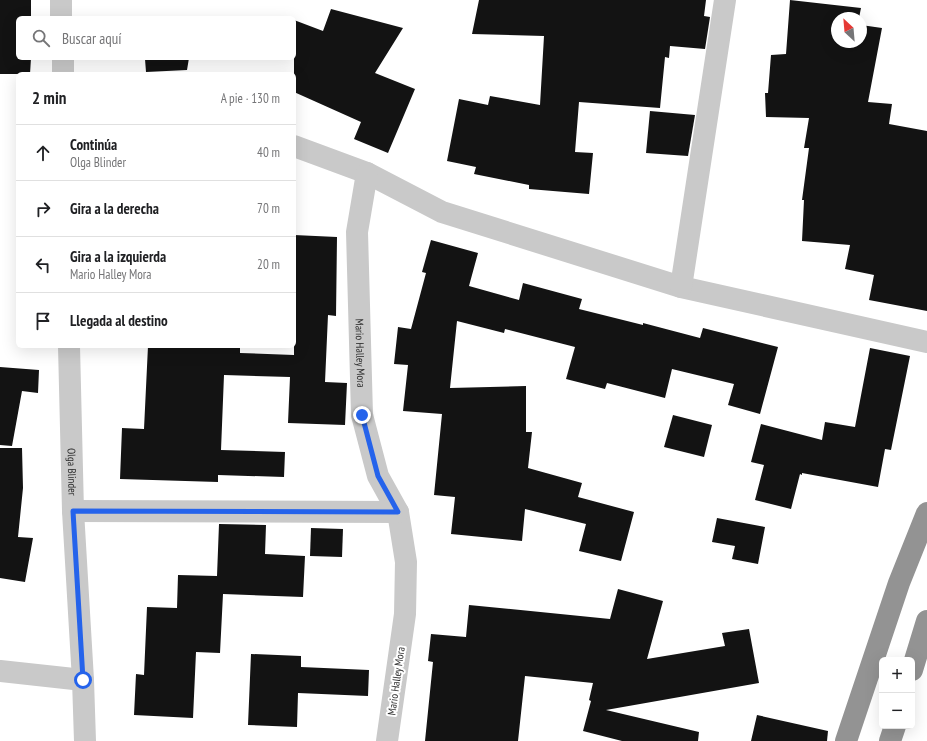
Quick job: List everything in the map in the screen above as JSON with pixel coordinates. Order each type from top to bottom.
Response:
[{"type":"highway","points":[[846,741],[898,583],[927,513]]},
{"type":"highway","points":[[915,660],[927,621]]},
{"type":"highway","points":[[890,741],[893,729]]},
{"type":"street","points":[[61,0],[61,16]]},
{"type":"street","points":[[681,287],[725,0]]},
{"type":"street","points":[[62,60],[63,72]]},
{"type":"street","points":[[296,147],[367,173],[442,212],[681,287],[927,342]]},
{"type":"street","name":"Mario Halley Mora","points":[[367,173],[357,232],[362,415],[378,476],[398,512],[406,562],[405,614],[387,741]]},
{"type":"street","name":"Olga Blinder","points":[[69,348],[73,511],[85,741]]},
{"type":"street","points":[[73,511],[398,512]]},
{"type":"street","points":[[0,671],[83,680]]},
{"type":"building","points":[[0,0],[31,0],[31,16],[16,16],[16,60],[31,60],[30,72],[0,74]]},
{"type":"building","points":[[479,0],[706,0],[704,16],[710,17],[705,49],[670,46],[669,58],[665,57],[660,108],[579,102],[575,152],[593,153],[589,194],[529,189],[529,185],[474,174],[476,167],[447,161],[459,99],[488,105],[490,96],[540,105],[544,36],[472,34]]},
{"type":"building","points":[[790,0],[861,8],[860,12],[831,12],[831,48],[867,48],[867,26],[882,28],[868,102],[892,104],[889,124],[927,131],[927,311],[869,300],[874,275],[845,269],[850,245],[802,241],[804,200],[802,200],[809,148],[804,148],[809,118],[766,117],[765,93],[768,93],[771,55],[786,54]]},
{"type":"building","points":[[331,9],[403,28],[375,73],[415,89],[388,153],[354,139],[361,122],[296,93],[296,72],[294,72],[294,60],[296,60],[296,21],[323,31]]},
{"type":"building","points":[[145,60],[189,60],[187,70],[146,72]]},
{"type":"building","points":[[650,111],[695,115],[688,156],[646,153]]},
{"type":"building","points":[[296,235],[337,237],[336,316],[328,315],[325,382],[347,383],[345,425],[288,423],[290,377],[224,375],[221,450],[285,452],[284,477],[218,475],[218,482],[120,479],[122,428],[144,429],[148,348],[240,348],[240,353],[294,355],[294,348],[296,348]]},
{"type":"building","points":[[431,240],[478,253],[469,286],[519,300],[523,283],[582,299],[579,309],[643,325],[643,323],[700,338],[703,328],[778,347],[760,414],[728,405],[734,384],[672,369],[665,398],[607,383],[605,389],[566,379],[575,347],[505,329],[504,333],[457,321],[450,388],[526,386],[526,432],[532,432],[528,468],[582,483],[578,497],[634,512],[621,561],[579,551],[586,524],[525,509],[522,541],[451,534],[455,497],[434,495],[442,414],[403,411],[408,365],[394,364],[398,327],[411,329],[426,273],[422,272]]},
{"type":"building","points":[[870,348],[910,356],[891,450],[885,449],[878,487],[802,473],[802,475],[800,474],[791,509],[755,500],[764,465],[751,462],[761,424],[822,440],[825,422],[855,427]]},
{"type":"building","points":[[0,367],[39,370],[38,393],[22,391],[12,446],[0,445]]},
{"type":"building","points":[[673,415],[712,425],[704,457],[664,447]]},
{"type":"building","points":[[0,448],[22,448],[23,488],[18,537],[33,538],[25,582],[0,578]]},
{"type":"building","points":[[717,518],[765,527],[758,564],[732,559],[735,546],[712,542]]},
{"type":"building","points":[[219,524],[266,525],[265,554],[305,556],[303,597],[223,594],[220,653],[196,652],[193,718],[134,715],[136,674],[144,675],[147,607],[177,608],[178,575],[217,576]]},
{"type":"building","points":[[311,528],[343,529],[342,557],[310,556]]},
{"type":"building","points":[[618,589],[663,601],[647,659],[725,646],[722,633],[749,629],[759,683],[606,710],[699,732],[698,741],[622,741],[583,731],[591,701],[589,700],[593,683],[525,676],[518,741],[425,741],[433,662],[428,661],[431,634],[466,637],[469,605],[610,619]]},
{"type":"building","points":[[251,654],[301,656],[301,667],[369,670],[368,696],[298,693],[297,727],[248,725]]},
{"type":"building","points":[[757,715],[828,731],[827,741],[751,741]]},
{"type":"route","points":[[83,680],[73,511],[398,512],[378,476],[362,415]]}]
